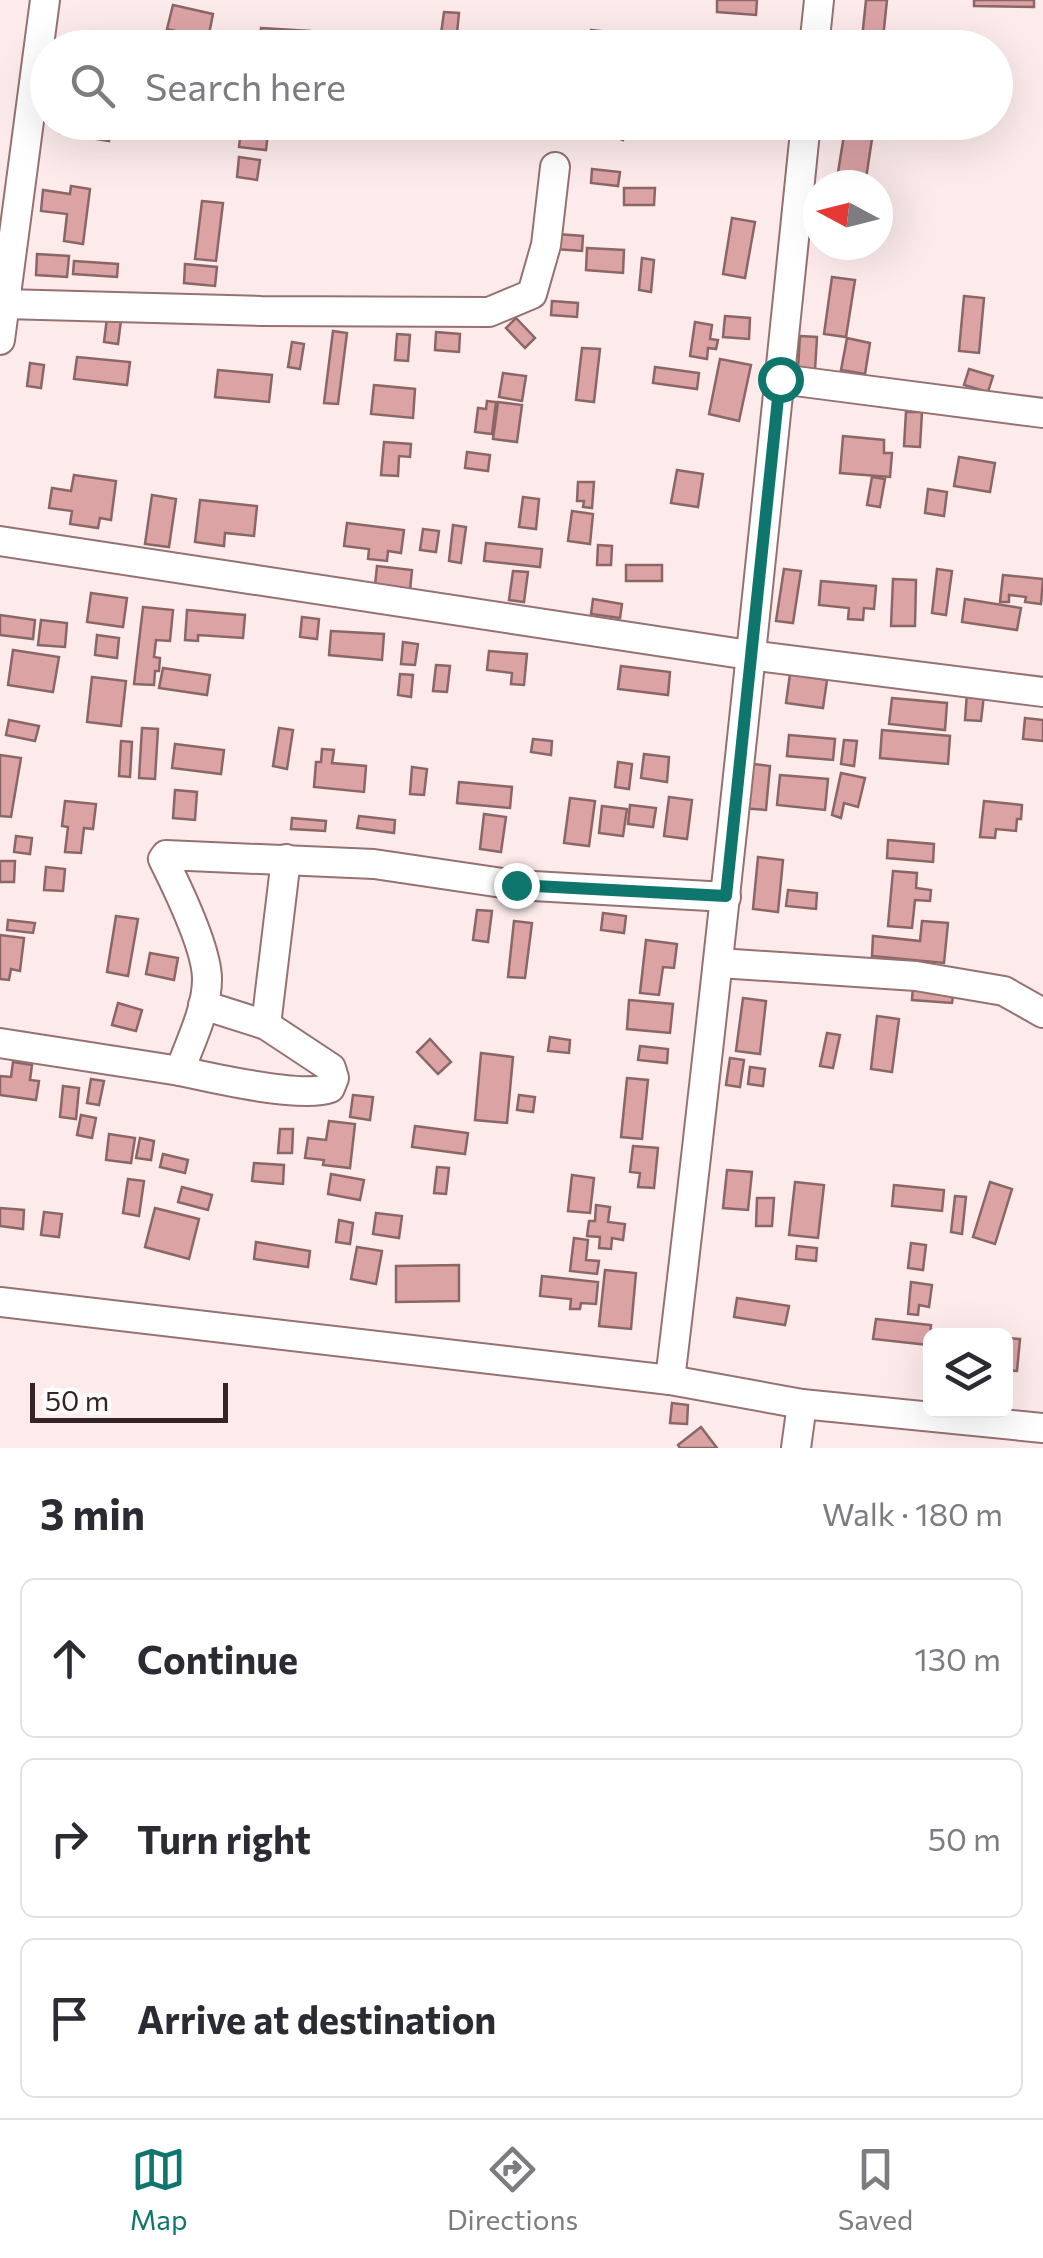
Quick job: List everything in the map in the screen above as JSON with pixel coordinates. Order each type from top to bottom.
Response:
[{"type":"street","points":[[41,30],[45,0]]},
{"type":"street","points":[[816,30],[819,0]]},
{"type":"street","points":[[0,340],[30,111]]},
{"type":"street","points":[[670,1380],[720,962],[804,140]]},
{"type":"street","points":[[4,304],[490,312],[532,294],[546,245],[555,166]]},
{"type":"street","points":[[780,379],[1043,413]]},
{"type":"street","points":[[0,541],[749,655],[1043,692]]},
{"type":"street","points":[[180,1071],[203,1005],[206,961],[164,856],[374,864],[516,885],[726,896]]},
{"type":"street","points":[[266,1026],[286,859]]},
{"type":"street","points":[[720,962],[934,979],[1004,990],[1043,1014]]},
{"type":"street","points":[[0,1044],[256,1086],[322,1091],[330,1088],[334,1078],[331,1068],[266,1026],[203,1005]]},
{"type":"street","points":[[0,1302],[670,1380],[802,1404],[1043,1428]]},
{"type":"street","points":[[796,1448],[802,1404]]},
{"type":"building","points":[[717,0],[757,0],[756,15],[717,12]]},
{"type":"building","points":[[866,0],[887,0],[884,30],[863,30]]},
{"type":"building","points":[[974,0],[1034,0],[1034,7],[974,6]]},
{"type":"building","points":[[173,5],[213,14],[210,30],[167,29]]},
{"type":"building","points":[[444,12],[459,13],[457,30],[442,30]]},
{"type":"building","points":[[240,140],[267,140],[266,150],[239,147]]},
{"type":"building","points":[[843,140],[872,140],[867,170],[838,170]]},
{"type":"building","points":[[239,157],[260,160],[257,180],[237,177]]},
{"type":"building","points":[[592,169],[620,172],[618,186],[591,183]]},
{"type":"building","points":[[71,186],[90,189],[83,244],[64,241],[67,214],[41,211],[43,190],[70,194]]},
{"type":"building","points":[[624,188],[655,188],[654,205],[624,205]]},
{"type":"building","points":[[202,201],[223,203],[216,261],[195,259]]},
{"type":"building","points":[[732,218],[755,222],[745,278],[723,274]]},
{"type":"building","points":[[557,234],[583,236],[582,251],[556,249]]},
{"type":"building","points":[[587,248],[624,250],[623,273],[586,270]]},
{"type":"building","points":[[37,254],[69,256],[67,277],[36,275]]},
{"type":"building","points":[[642,258],[654,260],[651,292],[639,290]]},
{"type":"building","points":[[74,261],[118,264],[117,277],[73,274]]},
{"type":"building","points":[[185,264],[217,267],[215,286],[184,283]]},
{"type":"building","points":[[832,277],[855,280],[846,337],[824,334]]},
{"type":"building","points":[[964,296],[984,298],[979,353],[959,351]]},
{"type":"building","points":[[552,301],[578,303],[577,317],[551,315]]},
{"type":"building","points":[[725,316],[750,318],[749,339],[723,337]]},
{"type":"building","points":[[107,318],[121,320],[118,344],[104,342]]},
{"type":"building","points":[[516,318],[535,338],[525,348],[506,328]]},
{"type":"building","points":[[695,322],[712,325],[710,339],[718,340],[716,349],[708,348],[707,359],[690,356]]},
{"type":"building","points":[[333,331],[347,333],[338,404],[324,403]]},
{"type":"building","points":[[436,332],[460,334],[459,352],[435,350]]},
{"type":"building","points":[[397,334],[410,335],[408,361],[395,360]]},
{"type":"building","points":[[800,336],[817,337],[815,370],[798,368]]},
{"type":"building","points":[[847,338],[870,343],[865,374],[841,370]]},
{"type":"building","points":[[292,342],[304,344],[300,369],[288,367]]},
{"type":"building","points":[[582,348],[600,349],[594,402],[576,400]]},
{"type":"building","points":[[77,357],[130,362],[127,385],[74,379]]},
{"type":"building","points":[[720,359],[751,365],[739,421],[709,414]]},
{"type":"building","points":[[30,363],[44,365],[41,388],[27,386]]},
{"type":"building","points":[[655,367],[699,373],[697,389],[653,383]]},
{"type":"building","points":[[969,369],[993,376],[988,392],[964,385]]},
{"type":"building","points":[[218,370],[272,375],[269,402],[215,397]]},
{"type":"building","points":[[503,373],[526,376],[522,401],[499,397]]},
{"type":"building","points":[[374,385],[415,389],[413,418],[371,414]]},
{"type":"building","points":[[487,401],[496,402],[492,434],[475,432],[478,408],[486,409]]},
{"type":"building","points":[[498,402],[522,405],[517,442],[493,439]]},
{"type":"building","points":[[906,412],[922,412],[920,447],[904,446]]},
{"type":"building","points":[[843,436],[884,440],[884,453],[892,453],[890,477],[840,473]]},
{"type":"building","points":[[384,442],[411,444],[410,457],[399,456],[398,476],[381,475]]},
{"type":"building","points":[[467,452],[490,455],[488,471],[465,468]]},
{"type":"building","points":[[959,457],[995,463],[990,492],[954,486]]},
{"type":"building","points":[[677,470],[703,474],[698,507],[671,503]]},
{"type":"building","points":[[74,475],[116,481],[111,520],[100,518],[98,528],[70,524],[72,511],[49,508],[52,488],[71,491]]},
{"type":"building","points":[[872,477],[885,479],[880,507],[867,505]]},
{"type":"building","points":[[578,482],[594,482],[592,508],[577,501]]},
{"type":"building","points":[[928,489],[947,492],[944,516],[925,513]]},
{"type":"building","points":[[152,495],[176,499],[169,547],[145,544]]},
{"type":"building","points":[[523,497],[539,499],[536,529],[519,527]]},
{"type":"building","points":[[200,500],[257,506],[254,536],[225,533],[224,546],[195,542]]},
{"type":"building","points":[[572,511],[593,514],[590,544],[568,541]]},
{"type":"building","points":[[347,523],[404,530],[401,553],[388,551],[387,561],[368,559],[369,549],[344,546]]},
{"type":"building","points":[[453,525],[466,527],[461,563],[449,561]]},
{"type":"building","points":[[423,529],[439,531],[436,552],[420,550]]},
{"type":"building","points":[[486,543],[542,549],[540,567],[484,561]]},
{"type":"building","points":[[598,545],[612,546],[611,565],[597,565]]},
{"type":"building","points":[[626,565],[662,565],[662,581],[626,581]]},
{"type":"building","points":[[377,566],[412,570],[410,590],[375,586]]},
{"type":"building","points":[[784,569],[801,571],[793,623],[776,621]]},
{"type":"building","points":[[937,569],[952,571],[946,615],[932,613]]},
{"type":"building","points":[[513,571],[528,572],[524,602],[509,600]]},
{"type":"building","points":[[1003,575],[1043,579],[1041,604],[1009,595],[1009,602],[1000,602]]},
{"type":"building","points":[[893,579],[916,580],[915,626],[891,626]]},
{"type":"building","points":[[821,581],[876,586],[874,609],[864,608],[863,620],[848,619],[849,608],[819,605]]},
{"type":"building","points":[[91,593],[127,598],[123,627],[87,622]]},
{"type":"building","points":[[593,599],[622,604],[620,618],[591,614]]},
{"type":"building","points":[[965,599],[1021,608],[1017,630],[962,622]]},
{"type":"building","points":[[143,607],[173,610],[170,641],[156,640],[154,657],[160,658],[154,685],[134,684]]},
{"type":"building","points":[[187,610],[245,615],[243,638],[198,635],[198,641],[185,640]]},
{"type":"building","points":[[0,615],[35,620],[33,639],[0,635]]},
{"type":"building","points":[[302,617],[319,619],[317,639],[300,637]]},
{"type":"building","points":[[41,620],[67,623],[65,647],[38,645]]},
{"type":"building","points":[[331,631],[384,634],[382,660],[329,655]]},
{"type":"building","points":[[97,635],[119,638],[117,658],[95,655]]},
{"type":"building","points":[[403,642],[418,644],[415,665],[401,664]]},
{"type":"building","points":[[13,650],[59,657],[53,692],[8,685]]},
{"type":"building","points":[[489,651],[527,654],[524,685],[511,684],[512,673],[487,670]]},
{"type":"building","points":[[436,665],[450,666],[447,692],[433,691]]},
{"type":"building","points":[[621,666],[670,672],[668,695],[618,689]]},
{"type":"building","points":[[163,668],[210,675],[207,695],[159,688]]},
{"type":"building","points":[[400,674],[413,675],[411,697],[398,695]]},
{"type":"building","points":[[790,674],[827,680],[823,708],[786,703]]},
{"type":"building","points":[[92,677],[126,681],[121,726],[87,722]]},
{"type":"building","points":[[967,693],[984,695],[981,721],[965,720]]},
{"type":"building","points":[[892,698],[947,703],[945,730],[889,724]]},
{"type":"building","points":[[1025,718],[1043,720],[1043,741],[1023,739]]},
{"type":"building","points":[[9,720],[39,726],[35,741],[6,735]]},
{"type":"building","points":[[142,728],[158,729],[155,779],[139,778]]},
{"type":"building","points":[[279,728],[293,730],[287,769],[273,766]]},
{"type":"building","points":[[882,730],[950,736],[948,764],[880,758]]},
{"type":"building","points":[[789,735],[835,739],[833,760],[787,756]]},
{"type":"building","points":[[533,739],[552,741],[551,755],[531,752]]},
{"type":"building","points":[[844,740],[857,741],[854,766],[841,764]]},
{"type":"building","points":[[121,741],[132,742],[130,777],[119,776]]},
{"type":"building","points":[[175,744],[224,750],[221,774],[172,768]]},
{"type":"building","points":[[322,749],[334,750],[332,763],[366,766],[364,792],[314,787],[316,762],[321,762]]},
{"type":"building","points":[[644,754],[669,757],[667,782],[641,778]]},
{"type":"building","points":[[0,755],[21,758],[11,817],[0,816]]},
{"type":"building","points":[[618,762],[632,764],[629,789],[615,787]]},
{"type":"building","points":[[745,763],[770,766],[766,810],[741,808]]},
{"type":"building","points":[[412,767],[427,769],[424,795],[410,794]]},
{"type":"building","points":[[841,773],[865,778],[858,807],[844,803],[841,818],[832,815]]},
{"type":"building","points":[[780,775],[828,779],[825,810],[777,805]]},
{"type":"building","points":[[459,782],[512,787],[510,808],[457,803]]},
{"type":"building","points":[[175,790],[197,792],[195,820],[173,818]]},
{"type":"building","points":[[669,797],[692,800],[687,839],[664,836]]},
{"type":"building","points":[[570,798],[595,801],[589,846],[564,843]]},
{"type":"building","points":[[65,801],[96,804],[93,829],[84,828],[81,853],[65,852]]},
{"type":"building","points":[[984,801],[1022,805],[1016,831],[996,829],[995,838],[980,837]]},
{"type":"building","points":[[630,805],[656,808],[653,827],[628,824]]},
{"type":"building","points":[[602,806],[627,809],[623,836],[599,833]]},
{"type":"building","points":[[484,814],[506,817],[501,852],[480,849]]},
{"type":"building","points":[[359,816],[395,820],[394,833],[357,828]]},
{"type":"building","points":[[292,818],[326,821],[325,831],[291,829]]},
{"type":"building","points":[[16,836],[32,838],[30,854],[14,852]]},
{"type":"building","points":[[888,840],[934,844],[933,862],[887,858]]},
{"type":"building","points":[[758,857],[783,860],[778,912],[753,909]]},
{"type":"building","points":[[0,861],[15,861],[14,882],[0,882]]},
{"type":"building","points":[[46,867],[65,869],[63,891],[44,890]]},
{"type":"building","points":[[893,871],[917,873],[916,888],[931,890],[930,901],[915,900],[912,928],[888,926]]},
{"type":"building","points":[[788,890],[817,893],[816,909],[786,906]]},
{"type":"building","points":[[477,910],[492,911],[488,942],[473,940]]},
{"type":"building","points":[[603,913],[626,916],[624,933],[601,930]]},
{"type":"building","points":[[116,916],[138,919],[128,976],[107,972]]},
{"type":"building","points":[[8,920],[35,923],[33,933],[7,930]]},
{"type":"building","points":[[514,921],[532,923],[525,978],[508,977]]},
{"type":"building","points":[[922,921],[948,923],[944,963],[872,956],[873,936],[920,941]]},
{"type":"building","points":[[0,935],[24,938],[20,971],[11,969],[9,980],[0,979]]},
{"type":"building","points":[[646,940],[677,944],[674,968],[663,967],[659,995],[640,993]]},
{"type":"building","points":[[150,953],[178,958],[174,980],[146,974]]},
{"type":"building","points":[[913,985],[954,989],[952,1003],[912,1000]]},
{"type":"building","points":[[743,998],[766,1001],[760,1054],[736,1051]]},
{"type":"building","points":[[629,1000],[673,1004],[670,1033],[627,1029]]},
{"type":"building","points":[[118,1003],[142,1010],[136,1031],[112,1025]]},
{"type":"building","points":[[877,1016],[899,1019],[892,1072],[871,1069]]},
{"type":"building","points":[[827,1033],[840,1035],[833,1068],[820,1066]]},
{"type":"building","points":[[550,1037],[570,1040],[569,1053],[548,1051]]},
{"type":"building","points":[[430,1039],[451,1062],[438,1074],[417,1052]]},
{"type":"building","points":[[640,1046],[668,1049],[667,1063],[638,1060]]},
{"type":"building","points":[[481,1053],[513,1057],[507,1123],[475,1120]]},
{"type":"building","points":[[730,1058],[744,1060],[740,1087],[726,1085]]},
{"type":"building","points":[[13,1062],[32,1065],[30,1080],[39,1081],[36,1100],[0,1095],[0,1076],[11,1077]]},
{"type":"building","points":[[750,1067],[765,1069],[763,1086],[748,1084]]},
{"type":"building","points":[[627,1078],[648,1080],[642,1139],[621,1137]]},
{"type":"building","points":[[91,1079],[104,1081],[99,1105],[87,1103]]},
{"type":"building","points":[[63,1086],[79,1088],[76,1119],[60,1117]]},
{"type":"building","points":[[353,1095],[373,1097],[370,1120],[350,1117]]},
{"type":"building","points":[[519,1095],[535,1097],[533,1112],[517,1110]]},
{"type":"building","points":[[81,1115],[96,1118],[92,1138],[77,1135]]},
{"type":"building","points":[[329,1121],[355,1124],[350,1168],[305,1158],[308,1138],[326,1140]]},
{"type":"building","points":[[415,1126],[468,1133],[465,1154],[412,1147]]},
{"type":"building","points":[[280,1129],[293,1129],[292,1153],[278,1153]]},
{"type":"building","points":[[109,1134],[135,1138],[131,1163],[106,1160]]},
{"type":"building","points":[[140,1138],[154,1141],[151,1160],[136,1158]]},
{"type":"building","points":[[633,1146],[658,1148],[654,1188],[638,1187],[640,1173],[630,1172]]},
{"type":"building","points":[[163,1154],[188,1160],[185,1173],[160,1167]]},
{"type":"building","points":[[254,1163],[284,1165],[283,1184],[252,1181]]},
{"type":"building","points":[[437,1167],[449,1168],[446,1194],[434,1193]]},
{"type":"building","points":[[727,1170],[752,1172],[748,1210],[723,1208]]},
{"type":"building","points":[[331,1174],[364,1180],[360,1200],[328,1194]]},
{"type":"building","points":[[572,1175],[594,1178],[590,1213],[568,1211]]},
{"type":"building","points":[[128,1179],[144,1181],[139,1216],[123,1213]]},
{"type":"building","points":[[795,1182],[824,1185],[818,1238],[789,1235]]},
{"type":"building","points":[[990,1182],[1012,1189],[995,1244],[973,1237]]},
{"type":"building","points":[[894,1185],[944,1190],[942,1211],[892,1206]]},
{"type":"building","points":[[182,1187],[212,1195],[208,1210],[178,1202]]},
{"type":"building","points":[[955,1196],[966,1197],[962,1234],[951,1232]]},
{"type":"building","points":[[757,1198],[774,1198],[772,1226],[756,1226]]},
{"type":"building","points":[[596,1205],[610,1207],[608,1222],[625,1224],[623,1240],[612,1238],[611,1249],[599,1248],[600,1237],[587,1236],[589,1221],[595,1221]]},
{"type":"building","points":[[0,1208],[24,1210],[23,1229],[0,1226]]},
{"type":"building","points":[[155,1208],[199,1219],[189,1259],[145,1247]]},
{"type":"building","points":[[44,1212],[62,1214],[59,1237],[41,1235]]},
{"type":"building","points":[[376,1213],[402,1216],[399,1238],[373,1234]]},
{"type":"building","points":[[339,1220],[353,1223],[350,1244],[336,1242]]},
{"type":"building","points":[[574,1238],[588,1240],[586,1260],[599,1261],[597,1274],[570,1271]]},
{"type":"building","points":[[256,1242],[310,1251],[308,1267],[254,1259]]},
{"type":"building","points":[[911,1243],[926,1245],[923,1270],[908,1268]]},
{"type":"building","points":[[797,1246],[817,1248],[816,1261],[796,1259]]},
{"type":"building","points":[[357,1247],[382,1251],[376,1284],[351,1279]]},
{"type":"building","points":[[459,1265],[459,1301],[396,1302],[396,1266]]},
{"type":"building","points":[[605,1270],[636,1273],[631,1329],[599,1326]]},
{"type":"building","points":[[542,1276],[598,1282],[596,1304],[581,1303],[580,1309],[570,1309],[571,1299],[540,1296]]},
{"type":"building","points":[[911,1282],[932,1285],[929,1307],[919,1305],[918,1315],[908,1314]]},
{"type":"building","points":[[737,1298],[789,1306],[785,1325],[734,1317]]},
{"type":"building","points":[[876,1319],[931,1325],[923,1328],[923,1344],[873,1339]]},
{"type":"building","points":[[1013,1338],[1020,1339],[1017,1371],[1013,1371]]},
{"type":"building","points":[[672,1403],[688,1405],[687,1424],[670,1423]]},
{"type":"building","points":[[701,1427],[717,1448],[680,1448],[678,1445]]},
{"type":"route","points":[[516,885],[726,896],[780,379]]}]
